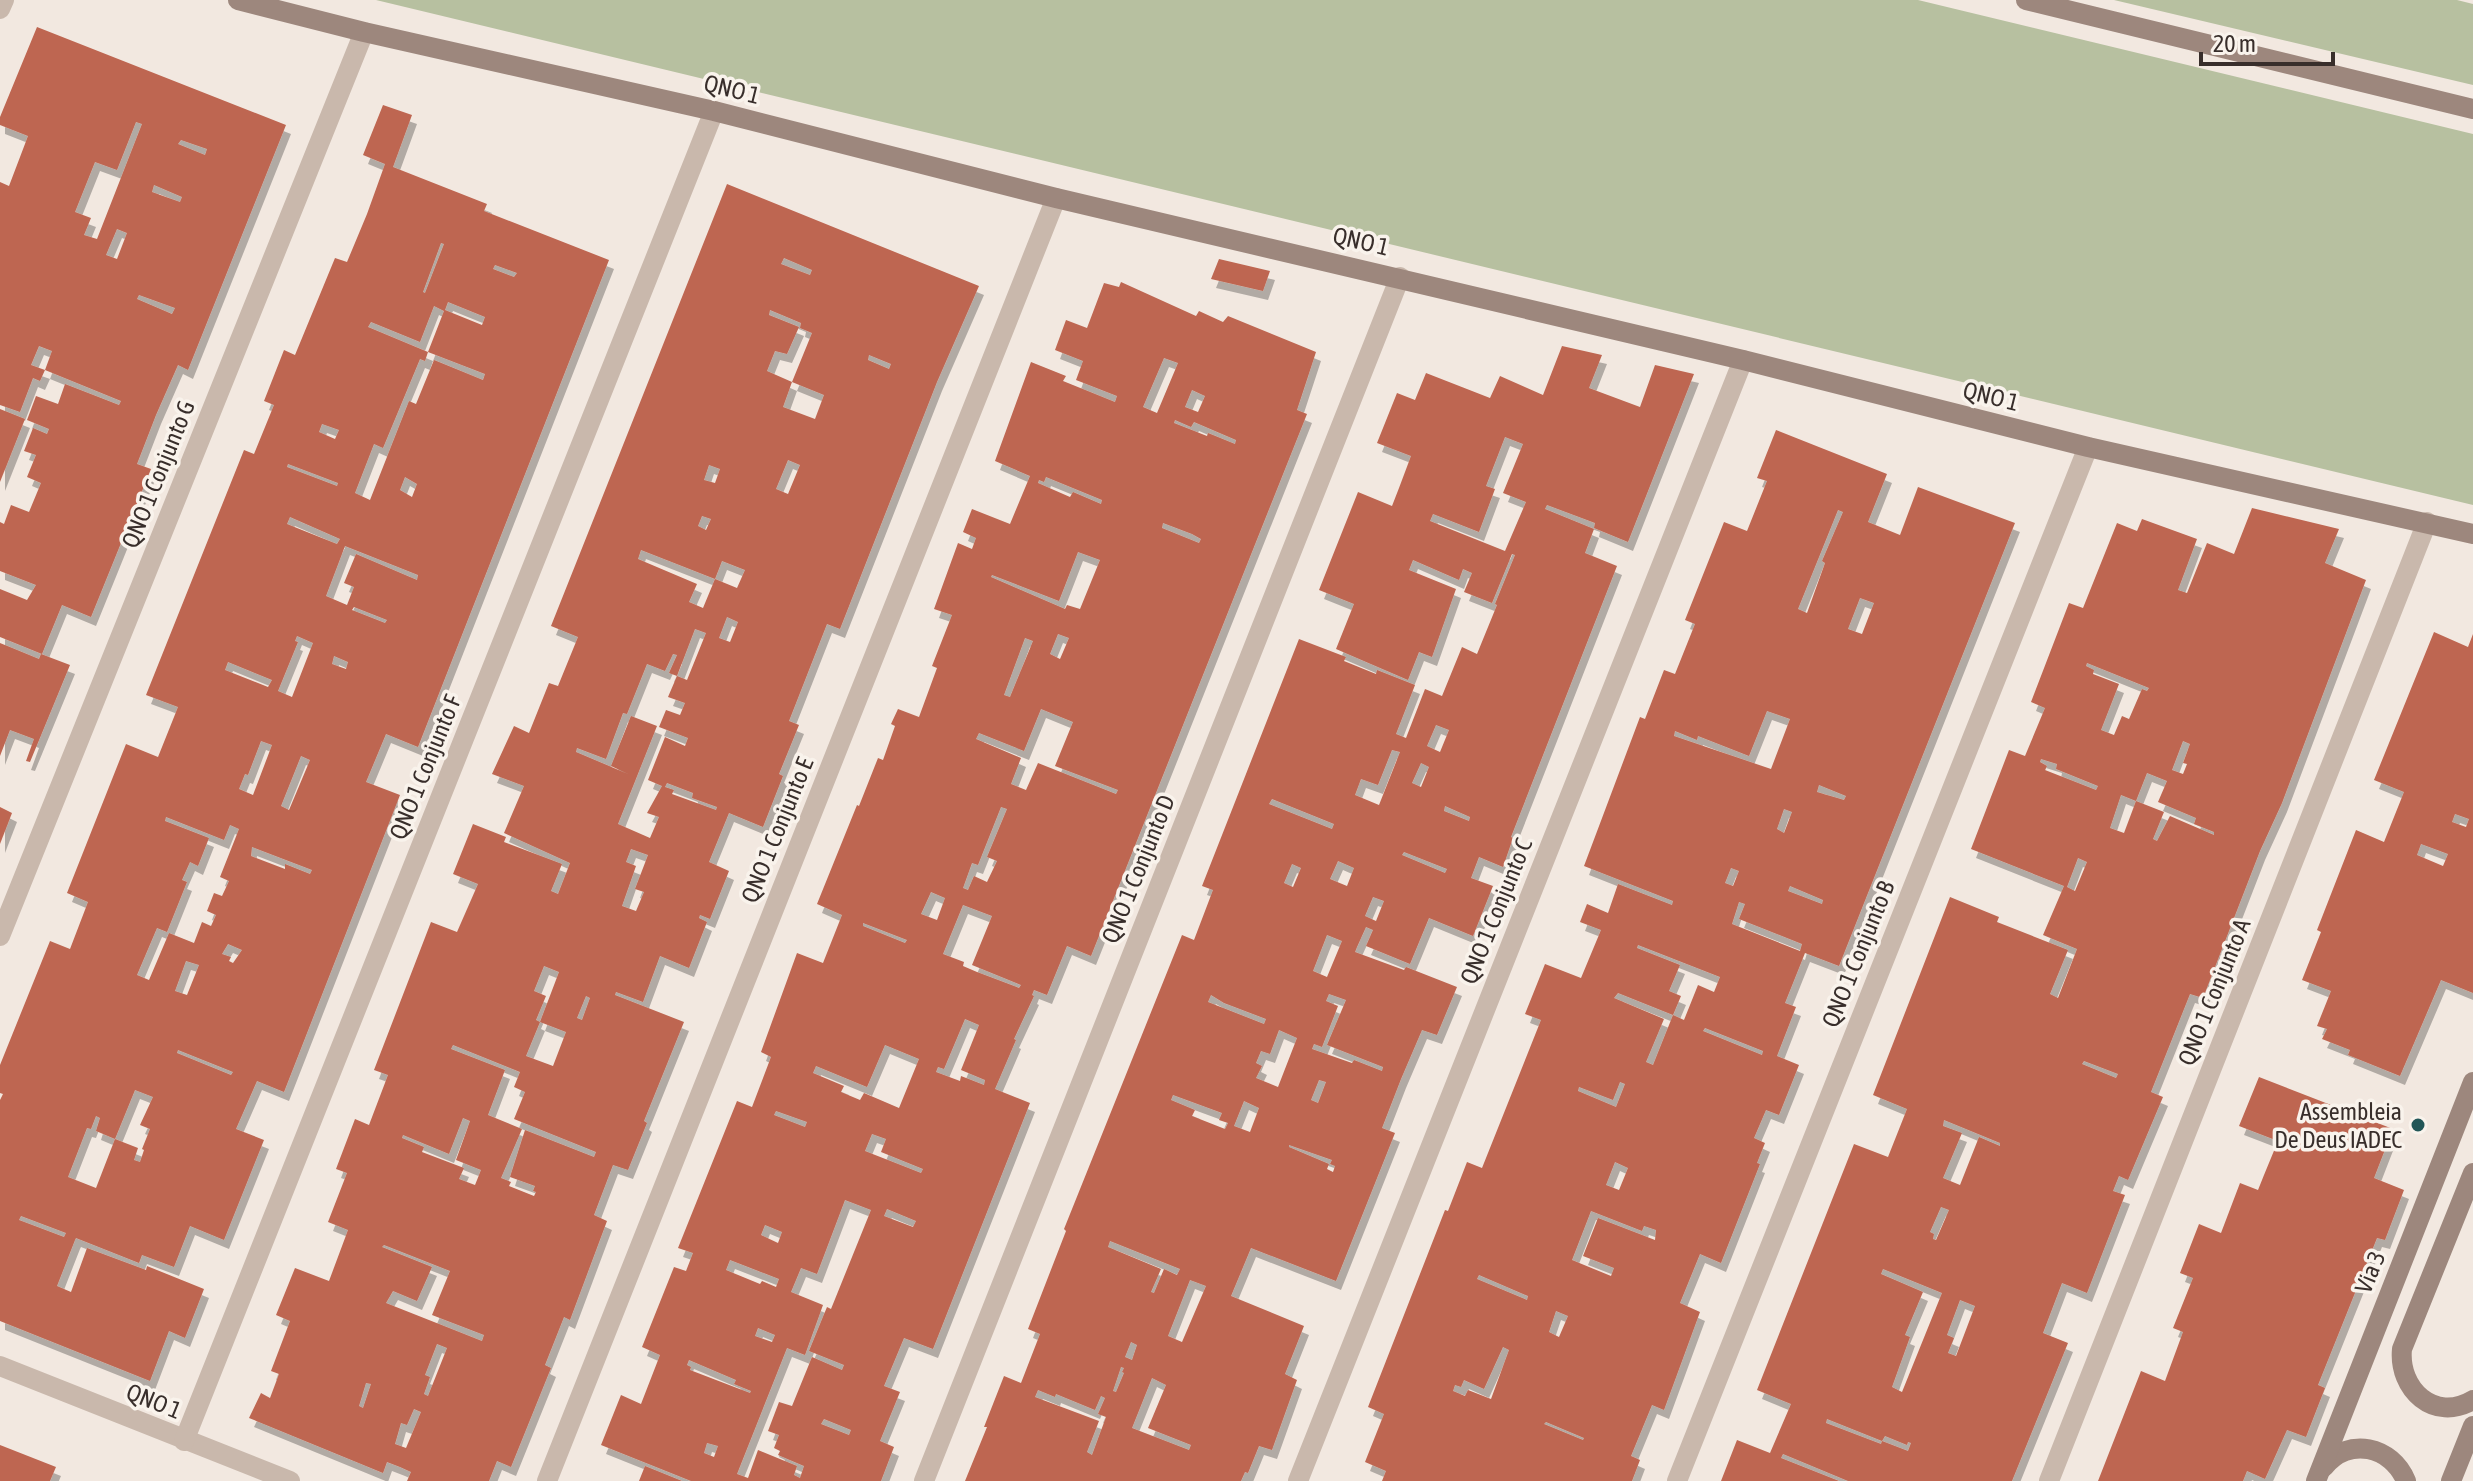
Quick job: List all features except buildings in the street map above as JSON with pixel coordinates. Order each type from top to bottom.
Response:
[{"type":"street","points":[[0,9],[4,0]]},
{"type":"street","name":"QNO 1","points":[[238,0],[364,32],[714,111],[1056,198],[1400,277],[2088,447],[2473,534]]},
{"type":"street","points":[[2026,0],[2473,109]]},
{"type":"street","name":"QNO 1 Conjunto G","points":[[0,936],[364,32]]},
{"type":"street","name":"QNO 1 Conjunto F","points":[[184,1441],[714,111]]},
{"type":"street","name":"QNO 1 Conjunto E","points":[[547,1481],[1056,198]]},
{"type":"street","name":"QNO 1 Conjunto D","points":[[924,1481],[1400,277]]},
{"type":"street","name":"QNO 1 Conjunto C","points":[[1298,1481],[1743,360]]},
{"type":"street","name":"QNO 1 Conjunto B","points":[[1677,1481],[2088,447]]},
{"type":"street","name":"QNO 1 Conjunto A","points":[[2049,1481],[2427,522]]},
{"type":"street","name":"Via 3","points":[[2318,1476],[2473,1082]]},
{"type":"street","points":[[2473,1173],[2402,1349],[2401,1363],[2404,1377],[2423,1399],[2437,1406],[2453,1407],[2473,1400]]},
{"type":"street","name":"QNO 1","points":[[0,1366],[290,1481]]},
{"type":"street","points":[[2451,1481],[2473,1426]]},
{"type":"street","points":[[2318,1476],[2340,1452],[2368,1448],[2394,1460],[2406,1481]]},
{"type":"green space","points":[[376,0],[1918,0],[2473,134],[2473,505]]},
{"type":"green space","points":[[2114,0],[2457,0],[2473,4],[2473,85]]},
{"type":"place","name":"Assembleia De Deus IADEC","points":[[2418,1125]]}]
